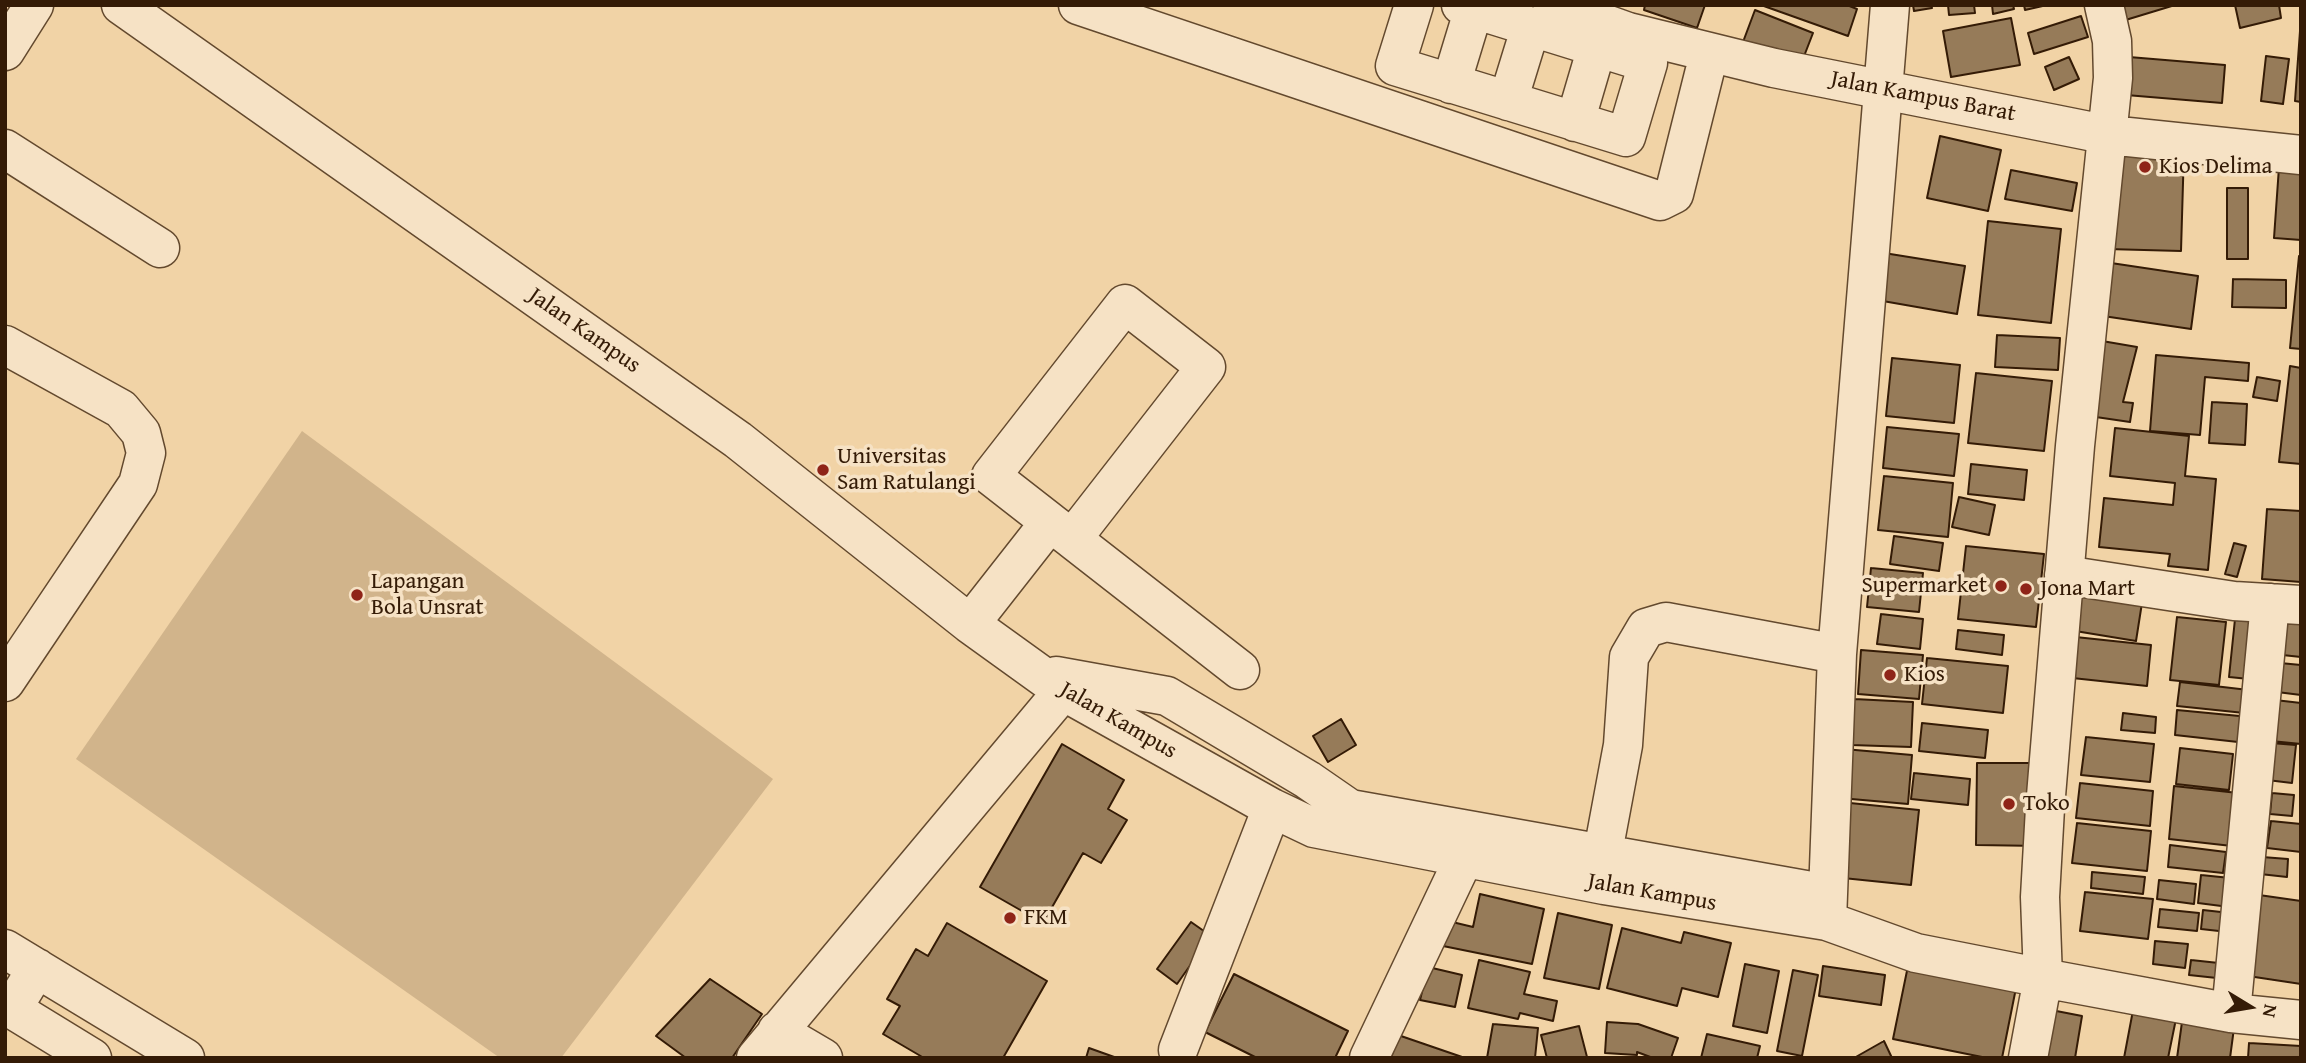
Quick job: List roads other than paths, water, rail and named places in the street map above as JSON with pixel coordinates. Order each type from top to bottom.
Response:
[{"type":"street","points":[[5,51],[34,5]]},
{"type":"street","name":"Jalan Kampus","points":[[121,5],[738,440],[970,624],[1050,682],[1272,808],[1314,828],[1604,885],[1828,907]]},
{"type":"street","points":[[1078,5],[1660,201],[1674,194],[1709,54]]},
{"type":"street","points":[[1414,5],[1395,66],[1451,84],[1626,137],[1648,63],[1597,47],[1542,16],[1470,7],[1451,84]]},
{"type":"street","points":[[1828,907],[1837,654],[1886,88],[1890,5]]},
{"type":"street","points":[[2028,1058],[2043,978],[2040,897],[2074,446],[2109,135],[2113,78],[2112,41],[2104,5]]},
{"type":"street","points":[[1508,101],[1542,16]]},
{"type":"street","name":"Jalan Kampus Barat","points":[[1542,16],[1628,32],[1709,54],[2109,135],[2301,155]]},
{"type":"street","points":[[1575,122],[1597,47]]},
{"type":"street","points":[[5,149],[160,248]]},
{"type":"street","points":[[970,624],[1061,530],[1206,368],[1125,304],[991,476],[1061,530],[1240,670]]},
{"type":"street","points":[[5,345],[121,409],[141,433],[146,453],[138,484],[5,682]]},
{"type":"street","points":[[2064,575],[2150,590],[2285,604],[2231,1013]]},
{"type":"street","points":[[1603,852],[1623,746],[1629,657],[1646,628],[1665,622],[1837,654]]},
{"type":"street","points":[[822,1058],[766,1044],[1050,682]]},
{"type":"street","name":"Jalan Kampus","points":[[1050,682],[1167,696],[1308,780],[1350,809],[1603,852],[1828,907],[1916,953],[2231,1013],[2301,1020]]},
{"type":"street","points":[[1178,1050],[1272,808]]},
{"type":"street","points":[[1369,1058],[1465,856]]},
{"type":"street","points":[[92,1058],[8,1007],[21,958],[185,1058]]},
{"type":"place","name":"Kios Delima","points":[[2145,167]]},
{"type":"place","name":"Universitas Sam Ratulangi","points":[[823,470]]},
{"type":"place","name":"Supermarket","points":[[2001,586]]},
{"type":"place","name":"Jona Mart","points":[[2026,589]]},
{"type":"place","name":"Lapangan Bola Unsrat","points":[[357,595]]},
{"type":"place","name":"Kios","points":[[1890,675]]},
{"type":"place","name":"Toko","points":[[2009,804]]},
{"type":"place","name":"FKM","points":[[1010,918]]}]
